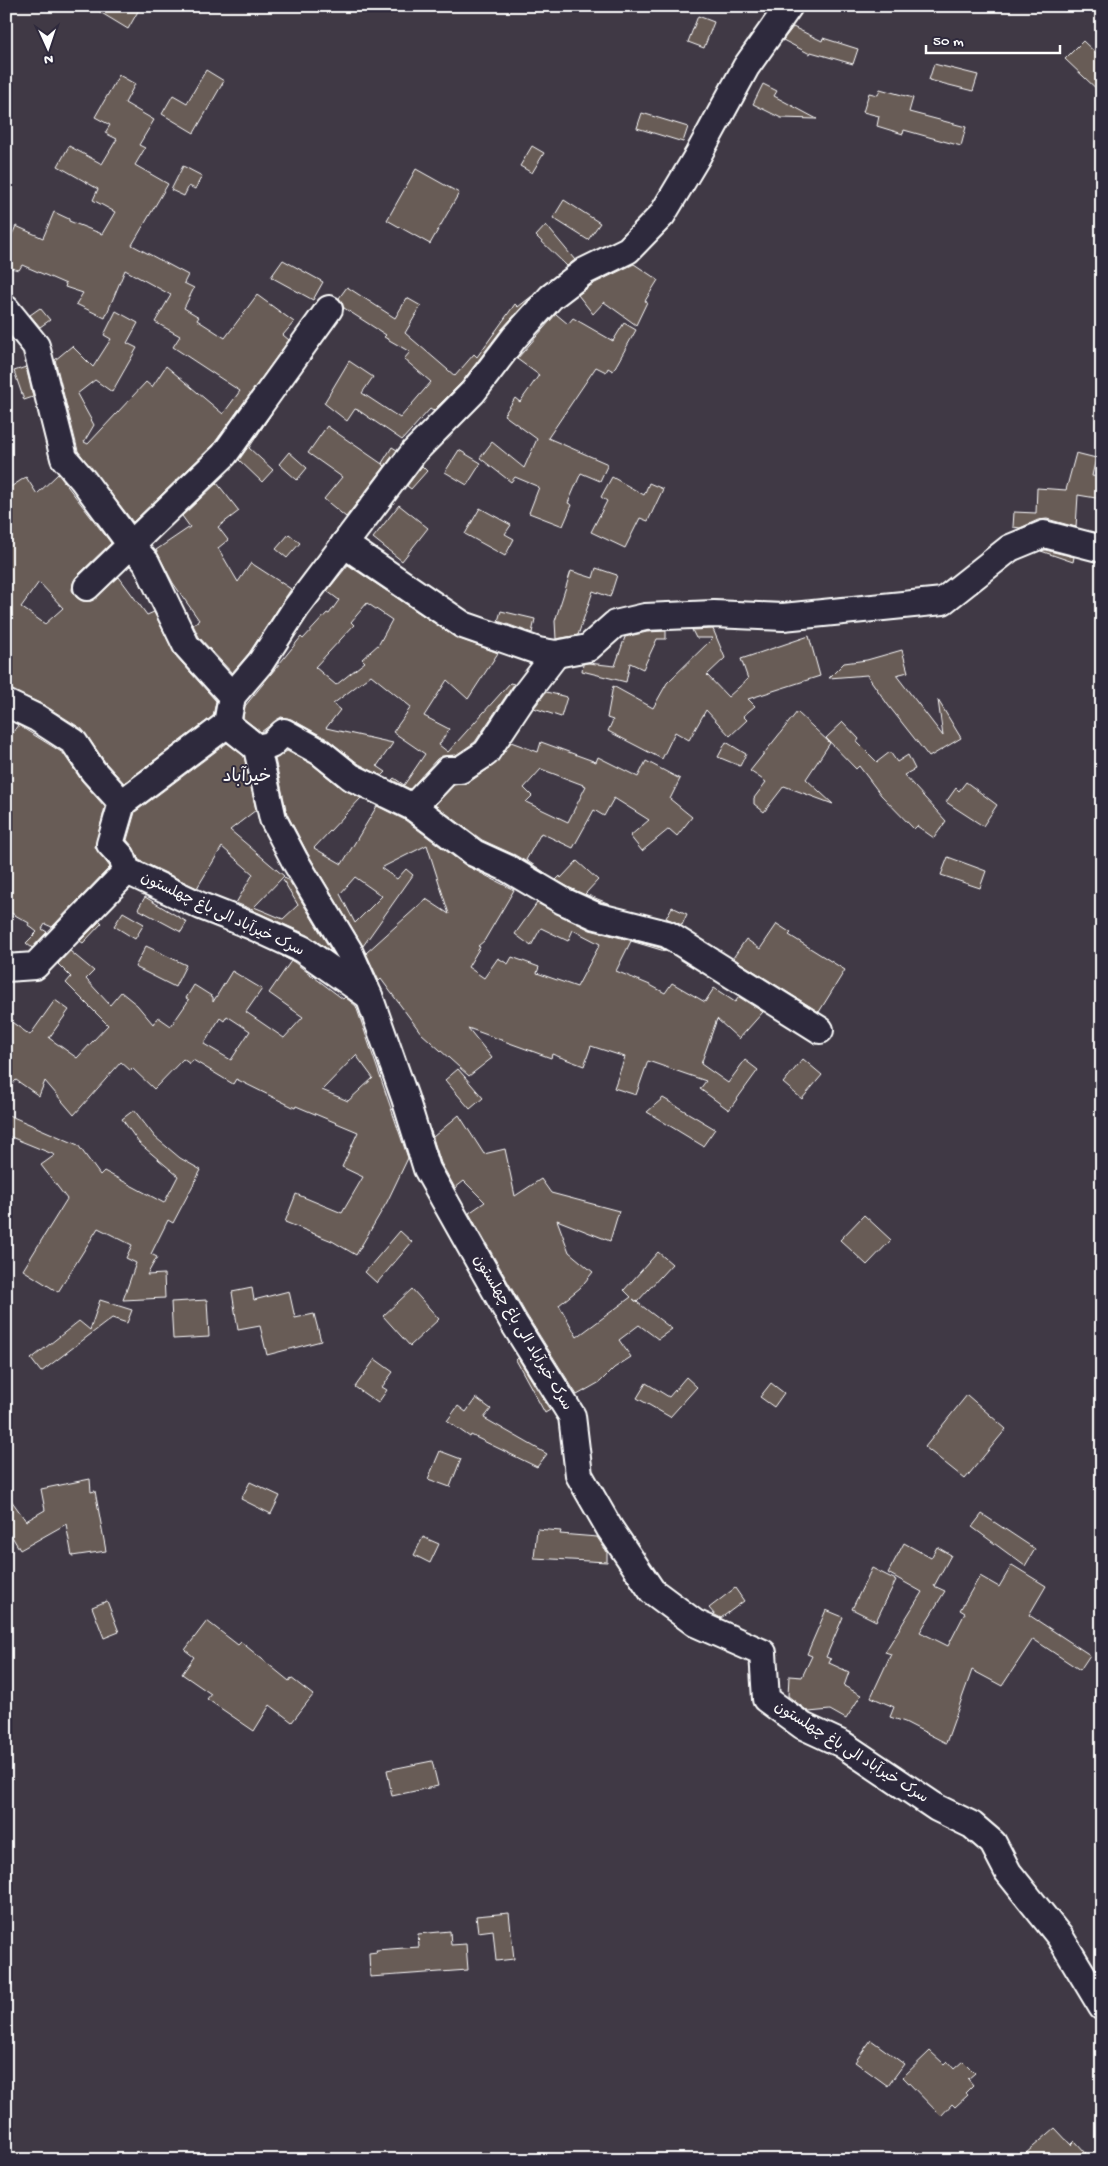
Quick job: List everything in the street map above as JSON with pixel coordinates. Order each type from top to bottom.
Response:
[{"type":"street","points":[[6,703],[37,718],[74,742],[93,771],[122,803],[227,724],[232,696],[261,662],[296,608],[414,452],[473,392],[514,338],[551,297],[585,271],[628,250],[662,215],[746,67],[789,6]]},
{"type":"street","points":[[6,309],[36,346],[64,458],[146,562],[186,645],[232,696]]},
{"type":"street","points":[[87,587],[224,455],[328,309]]},
{"type":"street","points":[[344,544],[463,626],[538,651],[556,654],[588,648],[616,624],[645,617],[714,614],[783,617],[943,601],[1010,548],[1044,534],[1102,549]]},
{"type":"street","points":[[412,807],[448,770],[460,770],[486,753],[524,696],[556,654]]},
{"type":"street","points":[[227,724],[257,748],[273,819],[295,861],[349,951],[368,996]]},
{"type":"street","points":[[257,748],[271,745],[284,732],[320,752],[351,777],[412,807],[474,852],[507,868],[562,901],[596,916],[667,934],[820,1030]]},
{"type":"street","name":"سرک خیرآباد الی باغ چهلستون","points":[[122,803],[110,844],[122,857],[127,871],[200,906],[252,926],[302,949],[368,996],[405,1098],[427,1169],[513,1322],[572,1416],[579,1475],[610,1530],[652,1592],[695,1623],[764,1653],[766,1699],[803,1726],[842,1744],[937,1808],[972,1825],[993,1842],[1008,1872],[1060,1937],[1102,2007]]},
{"type":"street","points":[[6,968],[36,966],[127,871]]},
{"type":"building","points":[[90,6],[141,6],[128,29]]},
{"type":"building","points":[[698,16],[714,22],[704,48],[688,42]]},
{"type":"building","points":[[793,27],[822,41],[823,38],[858,49],[853,64],[811,52],[810,54],[783,40]]},
{"type":"building","points":[[1083,41],[1102,59],[1102,94],[1065,59]]},
{"type":"building","points":[[934,64],[978,75],[973,91],[929,80]]},
{"type":"building","points":[[206,70],[224,81],[194,133],[162,114],[173,95],[187,103]]},
{"type":"building","points":[[119,75],[135,84],[125,103],[154,120],[139,145],[145,148],[135,165],[168,184],[132,245],[188,275],[184,283],[194,288],[184,308],[199,317],[197,320],[225,338],[257,295],[294,322],[283,335],[289,340],[213,445],[133,522],[78,451],[55,360],[72,346],[93,367],[111,339],[104,335],[116,311],[138,323],[127,343],[137,348],[112,392],[95,380],[77,394],[94,425],[84,442],[88,444],[146,382],[152,387],[166,366],[223,414],[240,391],[173,347],[180,336],[155,322],[171,295],[125,270],[105,318],[76,304],[83,293],[65,287],[66,284],[22,265],[19,270],[6,267],[6,247],[16,226],[43,238],[54,212],[69,219],[69,221],[102,234],[115,212],[93,200],[98,189],[58,166],[69,146],[102,164],[117,139],[105,133],[110,125],[95,117]]},
{"type":"building","points":[[763,84],[777,91],[774,96],[817,119],[781,118],[753,104]]},
{"type":"building","points":[[880,89],[913,98],[909,112],[966,127],[961,146],[904,130],[903,134],[877,126],[879,116],[863,112],[869,93],[878,95]]},
{"type":"building","points":[[642,113],[688,127],[683,142],[637,128]]},
{"type":"building","points":[[532,146],[544,153],[532,173],[520,166]]},
{"type":"building","points":[[183,166],[202,176],[195,189],[189,186],[184,196],[171,190]]},
{"type":"building","points":[[416,169],[459,193],[430,244],[387,220]]},
{"type":"building","points":[[564,200],[600,223],[588,240],[553,218]]},
{"type":"building","points":[[546,225],[575,260],[567,266],[536,236]]},
{"type":"building","points":[[283,260],[323,282],[313,300],[271,277]]},
{"type":"building","points":[[634,264],[658,280],[645,301],[647,302],[636,325],[604,302],[593,314],[578,295],[593,284]]},
{"type":"building","points":[[347,287],[395,318],[407,298],[421,306],[405,333],[455,376],[474,354],[477,357],[515,304],[518,307],[532,296],[502,329],[462,382],[433,411],[430,409],[402,440],[358,410],[355,409],[347,421],[324,403],[349,361],[373,377],[362,393],[400,418],[431,382],[404,359],[410,352],[384,337],[386,335],[344,308],[339,298]]},
{"type":"building","points":[[40,308],[50,320],[40,327],[30,315]]},
{"type":"building","points":[[556,314],[568,324],[573,318],[613,341],[624,323],[636,330],[613,371],[608,368],[606,372],[596,367],[548,438],[608,464],[600,481],[581,473],[568,503],[572,505],[563,526],[529,513],[539,487],[515,477],[511,482],[480,458],[492,442],[524,468],[537,439],[504,415],[515,398],[520,402],[539,375],[517,359]]},
{"type":"building","points":[[26,367],[33,397],[24,400],[14,371]]},
{"type":"building","points":[[272,413],[249,448],[273,470],[262,482],[239,460]]},
{"type":"building","points":[[327,426],[385,466],[346,517],[324,499],[342,477],[308,453]]},
{"type":"building","points":[[392,447],[397,450],[385,466],[382,463]]},
{"type":"building","points":[[459,450],[481,463],[467,485],[445,472]]},
{"type":"building","points":[[289,452],[307,468],[297,480],[279,464]]},
{"type":"building","points":[[1076,453],[1096,458],[1092,476],[1099,477],[1098,481],[1102,481],[1102,499],[1078,495],[1076,527],[1047,519],[1038,520],[1020,528],[1013,527],[1014,512],[1036,513],[1037,488],[1066,490]]},
{"type":"building","points":[[422,466],[427,471],[411,489],[407,486]]},
{"type":"building","points":[[58,474],[111,543],[76,577],[72,590],[76,597],[83,601],[91,601],[119,577],[147,615],[154,612],[175,655],[216,701],[213,716],[124,783],[105,762],[82,729],[44,705],[6,688],[6,490],[26,477],[37,494]],"holes":[[[39,582],[63,608],[45,624],[21,607]]]},
{"type":"building","points":[[612,477],[644,495],[649,483],[663,489],[648,521],[640,518],[625,548],[591,532],[607,501],[601,497]]},
{"type":"building","points":[[217,483],[239,511],[218,527],[228,540],[218,548],[238,582],[251,563],[291,589],[249,653],[232,673],[199,637],[193,625],[199,620],[173,583],[156,550],[190,527],[182,516]]},
{"type":"building","points":[[399,505],[428,528],[402,561],[373,538]]},
{"type":"building","points":[[480,508],[511,525],[505,534],[514,539],[505,556],[465,534]]},
{"type":"building","points":[[289,534],[300,543],[287,558],[276,549]]},
{"type":"building","points":[[1045,550],[1074,557],[1073,562],[1041,551]]},
{"type":"building","points":[[348,565],[455,637],[498,653],[468,699],[447,680],[424,716],[449,729],[439,745],[448,752],[510,683],[514,684],[475,742],[456,755],[442,756],[437,759],[410,789],[392,780],[394,778],[404,785],[425,754],[393,732],[411,707],[371,675],[333,704],[340,710],[326,728],[393,743],[377,766],[386,772],[382,776],[359,764],[327,739],[291,719],[281,717],[261,732],[243,718],[245,706],[301,637],[303,639],[327,613],[329,614],[339,600],[327,591]],"holes":[[[367,603],[392,620],[379,644],[362,659],[365,662],[336,685],[315,667],[354,625],[351,622]]]},
{"type":"building","points":[[596,568],[617,575],[610,597],[593,591],[578,635],[556,639],[555,621],[571,571],[593,578]]},
{"type":"building","points":[[501,611],[535,619],[532,633],[498,621]]},
{"type":"building","points":[[713,629],[725,658],[707,675],[728,697],[748,679],[741,659],[809,636],[820,676],[748,699],[755,706],[743,716],[747,720],[730,736],[706,710],[689,740],[675,732],[662,759],[608,731],[613,720],[607,718],[613,686],[653,708],[667,683],[713,638],[696,638],[692,630]]},
{"type":"building","points":[[666,631],[666,639],[657,639],[643,669],[630,663],[626,682],[582,671],[583,664],[588,663],[615,666],[625,637],[647,632]]},
{"type":"building","points":[[902,650],[908,672],[896,675],[943,736],[938,700],[961,738],[929,757],[867,675],[829,678],[844,663],[867,660]]},
{"type":"building","points":[[546,692],[567,697],[561,717],[534,708]]},
{"type":"building","points":[[797,712],[830,743],[806,779],[833,804],[784,786],[764,812],[754,804],[754,798],[766,782],[750,771]]},
{"type":"building","points":[[843,722],[859,739],[857,742],[877,762],[890,752],[897,762],[908,755],[915,769],[904,775],[946,821],[934,838],[917,826],[914,829],[881,795],[859,766],[856,769],[826,738]]},
{"type":"building","points":[[18,725],[63,753],[82,781],[105,807],[95,847],[110,867],[52,927],[45,924],[42,929],[47,932],[32,948],[26,943],[37,932],[28,925],[29,923],[6,910],[6,742]]},
{"type":"building","points":[[511,742],[538,752],[541,742],[596,762],[598,757],[638,777],[646,761],[680,779],[670,799],[692,817],[677,836],[669,829],[642,851],[630,836],[649,820],[614,798],[604,816],[594,810],[573,848],[541,833],[526,860],[547,874],[515,855],[482,840],[435,805],[454,785],[468,783],[494,765]],"holes":[[[541,769],[586,786],[568,822],[526,802],[532,796],[524,788]]]},
{"type":"building","points":[[726,742],[746,754],[740,766],[718,757]]},
{"type":"building","points":[[227,743],[244,756],[256,810],[230,830],[284,876],[254,907],[283,919],[298,905],[283,880],[285,878],[290,882],[332,952],[308,935],[252,910],[252,908],[236,903],[253,874],[222,847],[197,888],[139,860],[133,847],[127,840],[135,812]]},
{"type":"building","points":[[287,751],[312,764],[342,789],[361,798],[314,848],[342,864],[377,806],[405,820],[465,865],[514,890],[484,941],[478,946],[480,947],[468,967],[484,978],[498,958],[508,964],[512,957],[539,967],[537,973],[577,987],[600,944],[573,930],[568,941],[541,928],[531,946],[515,934],[537,903],[590,930],[661,948],[668,952],[631,941],[616,971],[665,993],[672,983],[705,1002],[714,988],[735,1002],[739,997],[763,1012],[739,1039],[717,1019],[701,1064],[728,1083],[745,1060],[758,1070],[729,1110],[700,1089],[706,1081],[648,1061],[636,1095],[614,1088],[625,1057],[591,1046],[584,1066],[552,1054],[551,1058],[468,1028],[492,1058],[469,1076],[421,1033],[381,979],[379,981],[366,953],[426,899],[449,914],[427,845],[381,868],[397,879],[406,869],[413,875],[363,946],[308,854],[287,814],[275,759]],"holes":[[[355,877],[382,896],[355,923],[340,894]]]},
{"type":"building","points":[[966,782],[997,805],[983,826],[946,802],[956,788],[959,791]]},
{"type":"building","points":[[948,857],[986,871],[980,888],[941,875]]},
{"type":"building","points":[[577,861],[598,880],[585,894],[610,904],[601,902],[556,880],[560,876],[561,878]]},
{"type":"building","points":[[145,897],[187,922],[181,932],[138,909]]},
{"type":"building","points":[[672,907],[687,914],[682,925],[666,918]]},
{"type":"building","points":[[123,912],[144,924],[135,939],[114,926]]},
{"type":"building","points":[[100,921],[102,923],[83,943],[80,941]]},
{"type":"building","points":[[777,924],[791,933],[789,935],[845,970],[819,1012],[733,958],[746,939],[760,949]]},
{"type":"building","points":[[146,946],[186,965],[175,987],[135,967]]},
{"type":"building","points":[[70,951],[94,971],[86,979],[110,1005],[121,992],[137,1005],[153,1024],[158,1017],[171,1026],[189,1000],[186,998],[194,985],[213,997],[213,1002],[232,971],[262,989],[246,1012],[284,1038],[303,1017],[269,993],[291,961],[282,956],[294,962],[343,999],[345,997],[356,1006],[408,1158],[387,1202],[356,1255],[332,1241],[285,1222],[296,1194],[342,1213],[363,1177],[342,1167],[358,1132],[296,1106],[295,1108],[236,1079],[233,1084],[193,1060],[190,1064],[183,1059],[154,1089],[132,1068],[131,1071],[121,1062],[74,1115],[45,1081],[39,1096],[16,1080],[6,1091],[6,1018],[30,1035],[55,1000],[69,1010],[49,1038],[77,1058],[108,1025],[66,983],[71,977],[58,964]],"holes":[[[227,1016],[250,1031],[231,1060],[204,1044],[220,1018],[224,1021]],[[356,1055],[373,1078],[348,1101],[322,1090]]]},
{"type":"building","points":[[803,1059],[822,1075],[802,1099],[783,1083]]},
{"type":"building","points":[[458,1069],[483,1098],[470,1109],[445,1080]]},
{"type":"building","points":[[663,1098],[715,1129],[703,1146],[647,1112]]},
{"type":"building","points":[[134,1110],[155,1137],[180,1158],[201,1170],[173,1223],[168,1220],[151,1254],[157,1257],[147,1275],[164,1274],[165,1298],[123,1300],[136,1263],[126,1258],[132,1245],[98,1228],[58,1292],[23,1270],[67,1199],[41,1165],[55,1155],[6,1135],[6,1114],[78,1145],[100,1175],[104,1171],[164,1203],[178,1176],[139,1143],[122,1119]]},
{"type":"building","points":[[459,1115],[484,1154],[505,1149],[515,1196],[541,1179],[551,1193],[619,1211],[610,1241],[557,1220],[569,1252],[593,1272],[580,1288],[559,1305],[577,1337],[631,1297],[624,1290],[658,1252],[672,1264],[637,1302],[633,1299],[672,1329],[658,1339],[639,1325],[619,1340],[631,1357],[614,1368],[600,1382],[577,1395],[526,1314],[469,1213],[485,1202],[464,1181],[455,1188],[441,1163],[430,1129],[433,1137]]},
{"type":"building","points":[[864,1215],[891,1240],[867,1265],[840,1240]]},
{"type":"building","points":[[400,1231],[412,1242],[377,1283],[365,1272]]},
{"type":"building","points":[[252,1288],[254,1300],[289,1291],[295,1318],[314,1314],[321,1341],[267,1355],[260,1326],[238,1330],[232,1292]]},
{"type":"building","points":[[412,1289],[439,1319],[410,1346],[383,1316]]},
{"type":"building","points":[[100,1300],[132,1310],[127,1323],[112,1318],[41,1372],[31,1359],[79,1321],[90,1330]]},
{"type":"building","points":[[207,1300],[209,1337],[173,1339],[171,1302]]},
{"type":"building","points":[[518,1358],[550,1410],[545,1413],[516,1360]]},
{"type":"building","points":[[375,1359],[393,1372],[382,1387],[387,1390],[378,1403],[355,1387]]},
{"type":"building","points":[[686,1377],[697,1387],[670,1417],[637,1398],[646,1383],[669,1397]]},
{"type":"building","points":[[771,1383],[784,1393],[774,1407],[760,1397]]},
{"type":"building","points":[[967,1395],[1006,1429],[965,1479],[925,1447]]},
{"type":"building","points":[[476,1398],[491,1409],[484,1418],[547,1454],[537,1467],[471,1435],[470,1437],[447,1421],[458,1406],[466,1412]]},
{"type":"building","points":[[440,1451],[461,1459],[450,1487],[428,1479]]},
{"type":"building","points":[[90,1479],[91,1492],[95,1491],[106,1551],[72,1556],[66,1524],[20,1550],[11,1535],[6,1538],[6,1493],[26,1521],[45,1510],[41,1489]]},
{"type":"building","points":[[250,1482],[280,1496],[271,1514],[241,1499]]},
{"type":"building","points":[[982,1514],[1035,1549],[1025,1566],[972,1527]]},
{"type":"building","points":[[537,1529],[561,1531],[560,1534],[597,1537],[607,1552],[607,1562],[534,1558]]},
{"type":"building","points":[[423,1537],[439,1544],[430,1563],[414,1555]]},
{"type":"building","points":[[904,1543],[931,1558],[937,1547],[951,1555],[934,1586],[945,1591],[920,1632],[948,1646],[965,1613],[960,1610],[980,1576],[999,1587],[1012,1565],[1046,1586],[1029,1615],[1090,1655],[1080,1670],[1033,1639],[1002,1686],[972,1670],[946,1743],[905,1722],[890,1717],[894,1707],[871,1697],[891,1654],[885,1652],[922,1592],[888,1573]]},
{"type":"building","points":[[872,1568],[896,1580],[876,1621],[852,1609]]},
{"type":"building","points":[[735,1588],[744,1601],[721,1618],[715,1615],[709,1608]]},
{"type":"building","points":[[107,1601],[119,1632],[104,1638],[92,1607]]},
{"type":"building","points":[[826,1610],[843,1617],[826,1657],[831,1659],[829,1663],[849,1672],[844,1686],[861,1695],[846,1719],[830,1710],[809,1712],[788,1696],[789,1676],[802,1677],[812,1656],[807,1654]]},
{"type":"building","points":[[207,1621],[238,1645],[241,1642],[289,1681],[291,1678],[313,1695],[292,1722],[270,1705],[254,1731],[207,1699],[211,1694],[182,1674],[194,1657],[185,1650]]},
{"type":"building","points":[[432,1761],[438,1786],[392,1796],[387,1770]]},
{"type":"building","points":[[509,1913],[514,1959],[496,1961],[493,1930],[478,1932],[476,1916]]},
{"type":"building","points":[[450,1931],[451,1945],[466,1944],[468,1970],[370,1977],[369,1953],[377,1952],[376,1950],[419,1947],[418,1934]]},
{"type":"building","points":[[871,2040],[904,2064],[888,2086],[855,2062]]},
{"type":"building","points":[[930,2051],[944,2064],[947,2061],[954,2069],[963,2061],[975,2073],[968,2079],[973,2085],[965,2093],[968,2095],[955,2107],[952,2104],[941,2116],[903,2077]]},
{"type":"building","points":[[1055,2128],[1071,2145],[1075,2141],[1086,2153],[1081,2157],[1083,2160],[1018,2160]]},
{"type":"district","name":"خیرآباد","points":[[247,777]]}]
